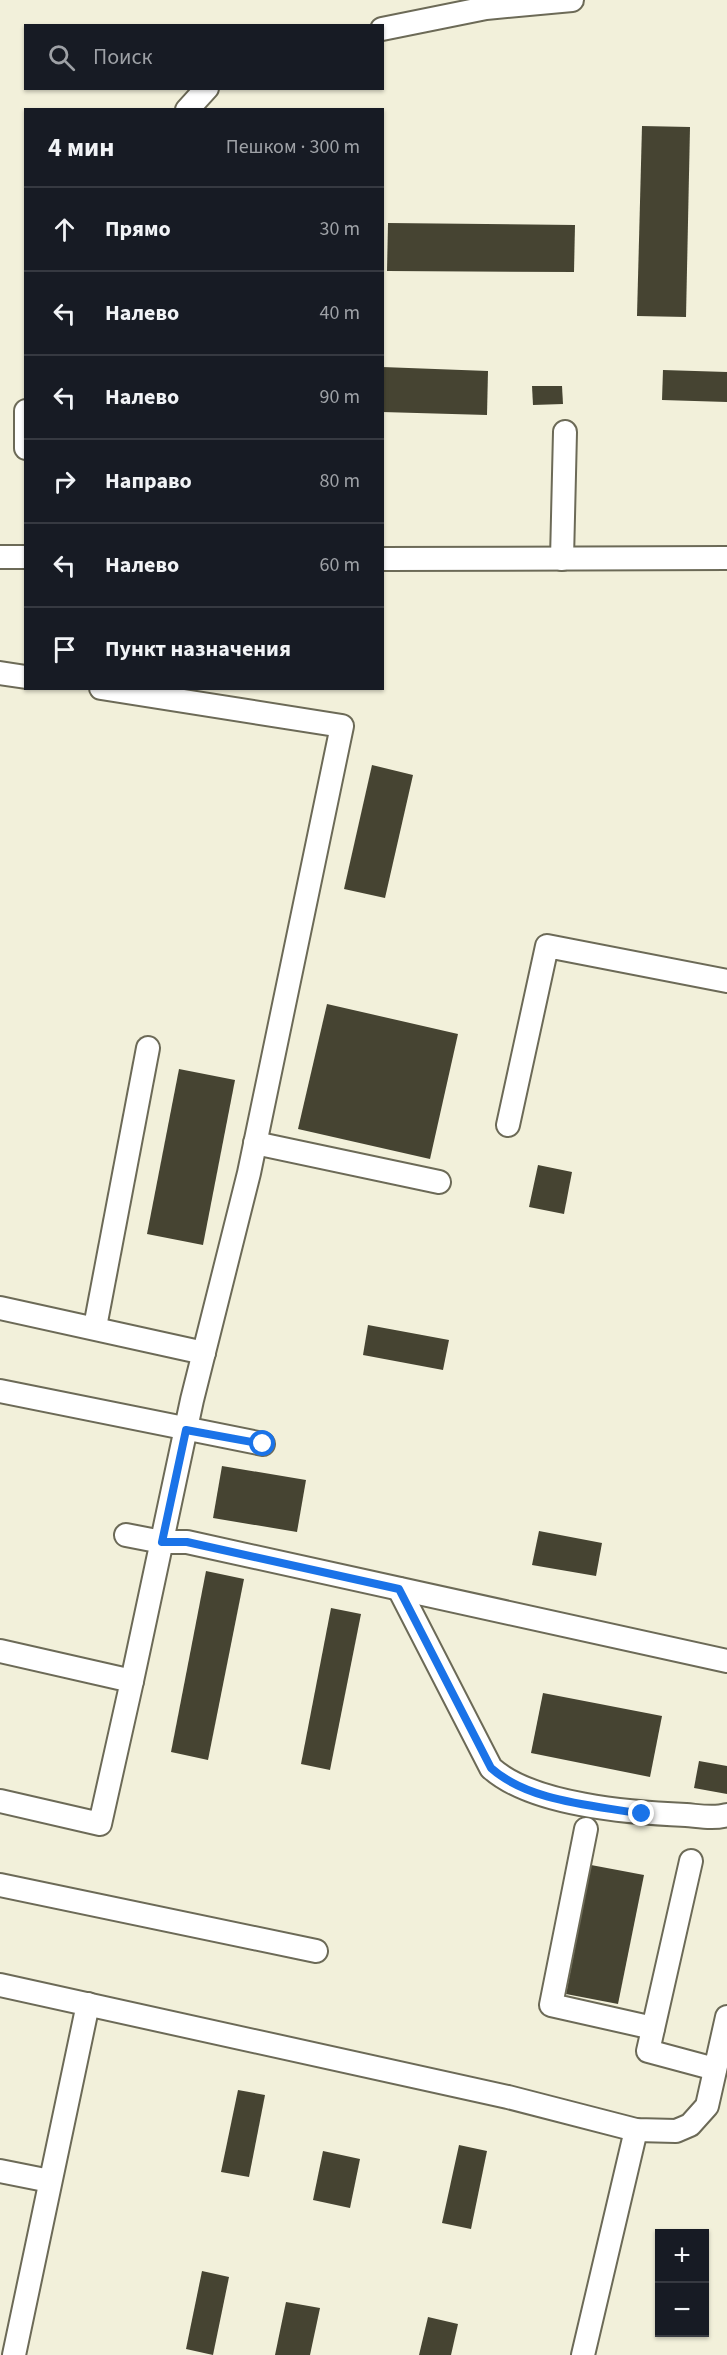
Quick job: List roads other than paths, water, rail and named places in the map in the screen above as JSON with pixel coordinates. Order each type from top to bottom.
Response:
[{"type":"street","points":[[384,29],[486,8],[572,0]]},
{"type":"street","points":[[189,108],[205,90]]},
{"type":"street","points":[[562,558],[565,432]]},
{"type":"street","points":[[0,557],[24,557]]},
{"type":"street","points":[[384,559],[727,558]]},
{"type":"street","points":[[0,673],[24,677]]},
{"type":"street","points":[[0,1802],[100,1824],[186,1430],[255,1143],[342,726],[114,690]]},
{"type":"street","points":[[508,1125],[547,946],[727,981]]},
{"type":"street","points":[[95,1327],[148,1048]]},
{"type":"street","points":[[255,1143],[439,1182]]},
{"type":"street","points":[[0,1308],[95,1327],[204,1353]]},
{"type":"street","points":[[0,1391],[263,1444]]},
{"type":"street","points":[[126,1535],[162,1542],[187,1542],[727,1661]]},
{"type":"street","points":[[399,1589],[491,1768],[503,1779],[550,1797],[642,1814],[727,1815]]},
{"type":"street","points":[[0,1651],[132,1681]]},
{"type":"street","points":[[586,1829],[550,2005],[653,2028]]},
{"type":"street","points":[[691,1861],[648,2051],[715,2069]]},
{"type":"street","points":[[0,1885],[316,1951]]},
{"type":"street","points":[[0,1985],[508,2097],[636,2130],[676,2131],[690,2125],[707,2106],[727,2017]]},
{"type":"street","points":[[14,2355],[88,2004]]},
{"type":"street","points":[[583,2355],[636,2130]]},
{"type":"street","points":[[0,2171],[50,2181]]}]
